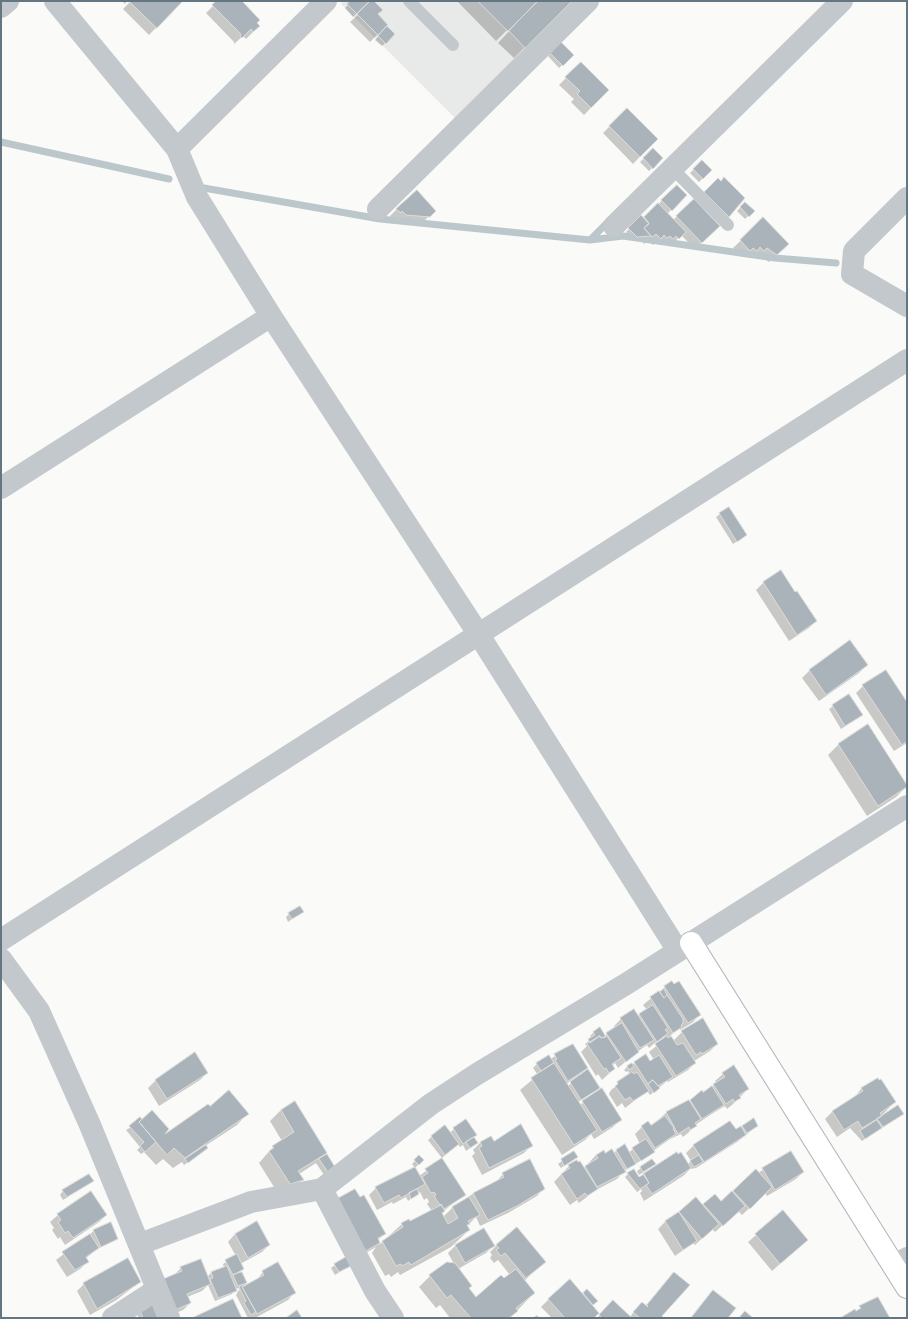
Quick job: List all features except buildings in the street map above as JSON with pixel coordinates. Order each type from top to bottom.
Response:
[{"type":"street","points":[[1,7],[8,1]]},
{"type":"street","points":[[55,1],[177,148],[197,197],[271,316],[685,947],[901,1262],[907,1287]]},
{"type":"street","points":[[177,148],[326,1]]},
{"type":"street","points":[[378,209],[588,1]]},
{"type":"street","points":[[614,226],[842,1]]},
{"type":"street","points":[[907,198],[854,251],[852,274],[907,306]]},
{"type":"street","points":[[1,488],[271,316]]},
{"type":"street","points":[[1,940],[907,360]]},
{"type":"street","points":[[140,1244],[251,1202],[322,1190],[431,1104],[477,1074],[685,947],[907,806]]},
{"type":"street","points":[[1,959],[39,1011],[140,1244],[156,1290],[169,1318]]},
{"type":"street","points":[[322,1190],[375,1291],[393,1318]]},
{"type":"street","points":[[113,1318],[156,1290]]},
{"type":"lane","points":[[409,1],[453,45]]},
{"type":"lane","points":[[672,168],[728,225]]},
{"type":"shaded area","points":[[344,1],[577,1],[457,120],[341,4]]},
{"type":"waterway","points":[[1,142],[169,179]]},
{"type":"waterway","points":[[204,188],[380,219],[590,240],[610,220]]},
{"type":"waterway","points":[[590,240],[623,236],[775,258],[836,263]]}]
